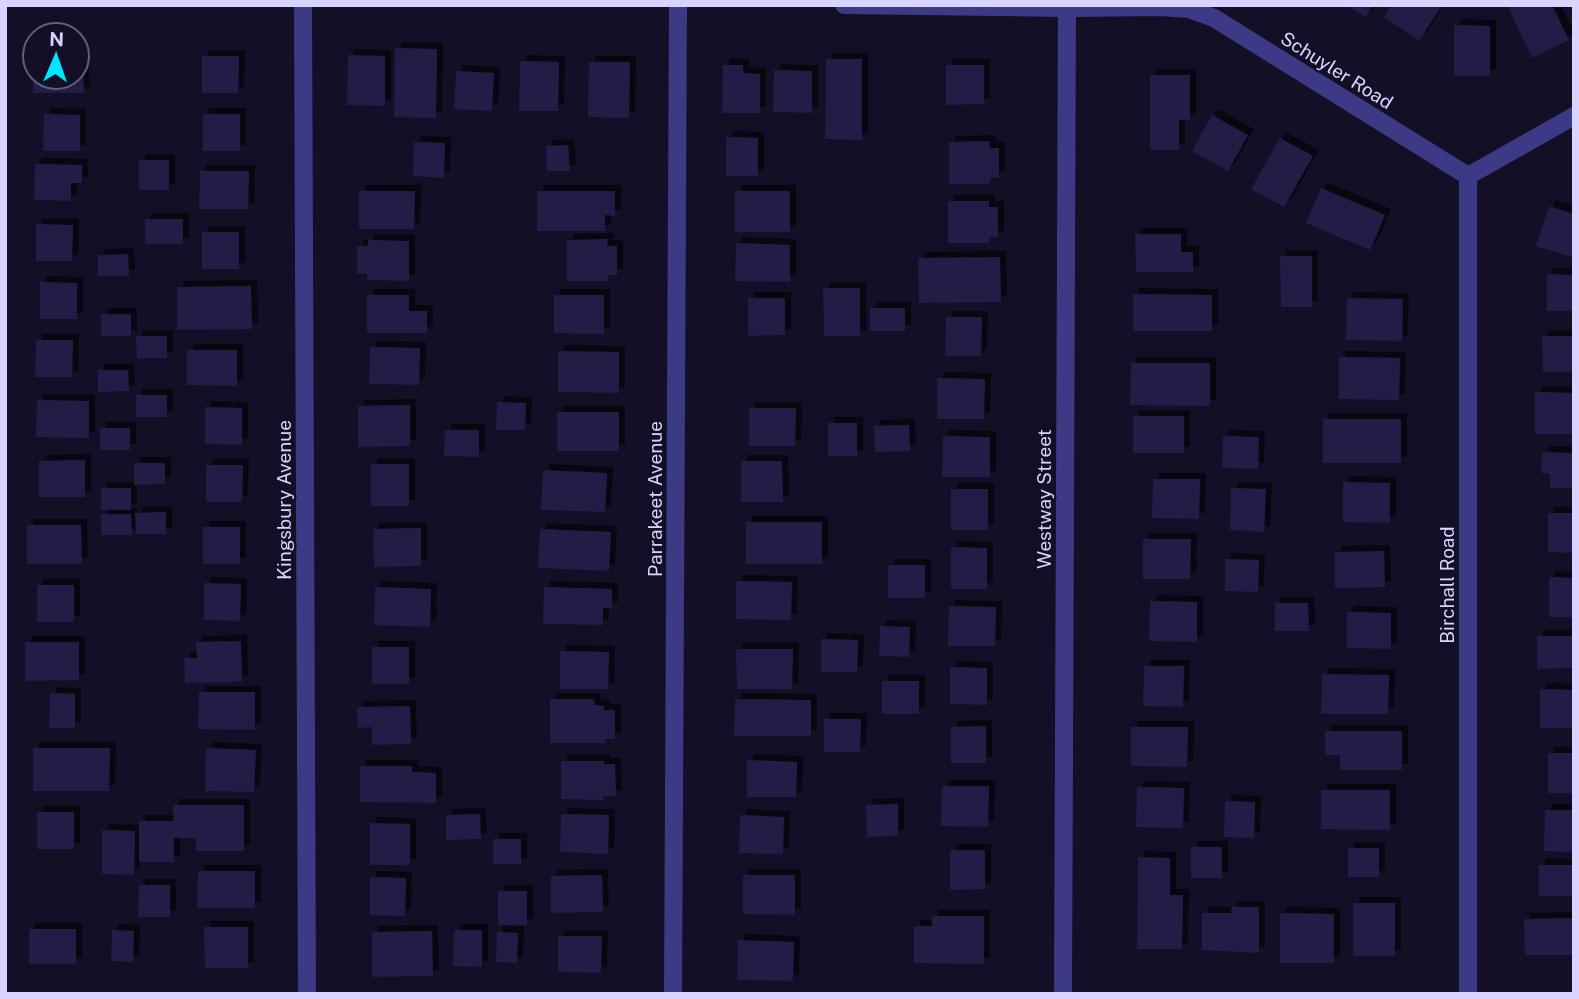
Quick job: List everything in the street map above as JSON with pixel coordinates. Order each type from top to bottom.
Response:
[{"type":"street","name":"Kingsbury Avenue","points":[[303,5],[307,994]]},
{"type":"street","name":"Parrakeet Avenue","points":[[673,994],[678,5]]},
{"type":"street","name":"Schuyler Road","points":[[844,5],[1189,9],[1214,18],[1468,176]]},
{"type":"street","name":"Westway Street","points":[[1063,994],[1067,7]]},
{"type":"street","points":[[1468,176],[1574,116]]},
{"type":"street","name":"Birchall Road","points":[[1468,176],[1468,994]]},
{"type":"building","points":[[1346,5],[1373,5],[1366,17]]},
{"type":"building","points":[[1391,5],[1442,5],[1419,41],[1384,17]]},
{"type":"building","points":[[1507,5],[1552,5],[1569,40],[1532,58]]},
{"type":"building","points":[[1454,25],[1490,26],[1490,76],[1454,76]]},
{"type":"building","points":[[395,48],[437,49],[436,118],[394,117]]},
{"type":"building","points":[[348,55],[385,56],[385,106],[347,105]]},
{"type":"building","points":[[202,56],[239,56],[238,93],[202,93]]},
{"type":"building","points":[[826,59],[862,59],[862,140],[825,139]]},
{"type":"building","points":[[520,61],[559,62],[558,111],[519,111]]},
{"type":"building","points":[[589,62],[630,62],[629,118],[588,117]]},
{"type":"building","points":[[723,65],[743,65],[743,73],[760,74],[760,113],[722,113]]},
{"type":"building","points":[[946,65],[984,65],[984,104],[946,105]]},
{"type":"building","points":[[774,70],[812,71],[812,113],[773,112]]},
{"type":"building","points":[[456,71],[494,73],[492,111],[454,109]]},
{"type":"building","points":[[1150,75],[1190,75],[1190,120],[1179,120],[1179,150],[1150,150]]},
{"type":"building","points":[[84,91],[84,93],[33,93]]},
{"type":"building","points":[[44,114],[80,115],[80,151],[43,151]]},
{"type":"building","points":[[203,114],[240,114],[240,151],[203,151]]},
{"type":"building","points":[[1212,115],[1248,135],[1228,171],[1192,151]]},
{"type":"building","points":[[726,137],[758,138],[758,176],[726,176]]},
{"type":"building","points":[[1280,138],[1313,156],[1284,207],[1251,189]]},
{"type":"building","points":[[989,141],[990,148],[999,148],[999,178],[990,178],[990,184],[949,184],[949,142]]},
{"type":"building","points":[[414,142],[445,143],[444,178],[413,176]]},
{"type":"building","points":[[568,145],[570,171],[547,171],[546,146]]},
{"type":"building","points":[[139,160],[169,160],[169,190],[139,190]]},
{"type":"building","points":[[35,164],[82,165],[82,183],[71,183],[71,201],[34,200]]},
{"type":"building","points":[[200,171],[249,171],[248,209],[199,209]]},
{"type":"building","points":[[1321,188],[1385,215],[1370,250],[1306,223]]},
{"type":"building","points":[[359,191],[415,191],[414,229],[359,229]]},
{"type":"building","points":[[537,191],[615,191],[615,216],[605,215],[605,231],[537,231]]},
{"type":"building","points":[[735,191],[790,191],[790,232],[735,232]]},
{"type":"building","points":[[948,201],[989,201],[989,207],[998,207],[998,237],[989,237],[989,243],[948,243]]},
{"type":"building","points":[[1549,206],[1574,214],[1574,258],[1536,246]]},
{"type":"building","points":[[145,219],[183,219],[183,244],[145,244]]},
{"type":"building","points":[[36,224],[73,225],[72,261],[36,261]]},
{"type":"building","points":[[202,232],[239,232],[239,269],[202,269]]},
{"type":"building","points":[[1135,234],[1181,234],[1181,252],[1193,252],[1193,272],[1136,272]]},
{"type":"building","points":[[608,239],[607,246],[617,246],[617,275],[608,275],[608,281],[567,281],[567,240]]},
{"type":"building","points":[[368,240],[409,241],[409,281],[367,280],[367,274],[357,274],[357,246],[368,246]]},
{"type":"building","points":[[736,243],[790,245],[790,282],[735,281]]},
{"type":"building","points":[[128,254],[129,276],[98,276],[98,255]]},
{"type":"building","points":[[1280,256],[1312,256],[1312,307],[1281,307]]},
{"type":"building","points":[[1000,257],[1001,302],[919,303],[918,258]]},
{"type":"building","points":[[1547,274],[1574,275],[1574,311],[1547,311]]},
{"type":"building","points":[[40,282],[77,283],[77,319],[40,319]]},
{"type":"building","points":[[251,286],[252,329],[177,330],[177,287]]},
{"type":"building","points":[[823,288],[860,288],[860,336],[824,336]]},
{"type":"building","points":[[1133,294],[1212,295],[1212,331],[1133,331]]},
{"type":"building","points":[[367,295],[409,295],[409,311],[427,311],[427,333],[367,333]]},
{"type":"building","points":[[554,295],[604,295],[604,334],[554,333]]},
{"type":"building","points":[[748,298],[785,298],[785,335],[748,336]]},
{"type":"building","points":[[1347,298],[1403,299],[1402,341],[1346,340]]},
{"type":"building","points":[[870,308],[905,308],[905,331],[870,331]]},
{"type":"building","points":[[101,314],[131,314],[131,336],[101,336]]},
{"type":"building","points":[[946,317],[982,317],[981,356],[945,356]]},
{"type":"building","points":[[136,336],[167,336],[167,358],[137,358]]},
{"type":"building","points":[[1542,336],[1574,336],[1574,372],[1543,372]]},
{"type":"building","points":[[36,340],[73,340],[72,377],[35,377]]},
{"type":"building","points":[[370,347],[420,348],[419,385],[369,384]]},
{"type":"building","points":[[187,350],[237,350],[237,386],[187,385]]},
{"type":"building","points":[[558,351],[619,352],[619,393],[558,392]]},
{"type":"building","points":[[1339,357],[1400,358],[1399,400],[1339,399]]},
{"type":"building","points":[[1131,363],[1210,363],[1210,406],[1130,405]]},
{"type":"building","points":[[98,370],[128,370],[129,391],[98,392]]},
{"type":"building","points":[[937,378],[985,379],[984,419],[937,419]]},
{"type":"building","points":[[1535,392],[1574,393],[1574,434],[1535,434]]},
{"type":"building","points":[[136,395],[167,395],[167,417],[136,417]]},
{"type":"building","points":[[37,400],[89,401],[89,438],[36,437]]},
{"type":"building","points":[[497,402],[526,403],[525,430],[496,430]]},
{"type":"building","points":[[410,405],[410,446],[358,447],[358,406]]},
{"type":"building","points":[[205,407],[242,408],[242,445],[205,444]]},
{"type":"building","points":[[749,408],[796,408],[795,446],[749,446]]},
{"type":"building","points":[[557,412],[619,412],[619,451],[557,451]]},
{"type":"building","points":[[1133,416],[1184,416],[1184,453],[1133,453]]},
{"type":"building","points":[[1323,419],[1401,419],[1401,463],[1323,463]]},
{"type":"building","points":[[828,423],[857,423],[857,456],[828,456]]},
{"type":"building","points":[[909,425],[910,451],[875,452],[874,426]]},
{"type":"building","points":[[100,428],[130,428],[130,450],[100,450]]},
{"type":"building","points":[[445,430],[479,430],[479,457],[444,456]]},
{"type":"building","points":[[943,436],[990,437],[990,477],[942,477]]},
{"type":"building","points":[[1223,436],[1259,437],[1258,469],[1222,468]]},
{"type":"building","points":[[1542,452],[1574,453],[1574,488],[1550,488],[1550,474],[1541,473]]},
{"type":"building","points":[[85,460],[85,497],[39,497],[39,461]]},
{"type":"building","points":[[741,461],[782,461],[783,502],[741,502]]},
{"type":"building","points":[[134,463],[165,463],[165,484],[134,485]]},
{"type":"building","points":[[371,464],[409,464],[409,506],[371,506]]},
{"type":"building","points":[[206,465],[243,465],[242,502],[206,502]]},
{"type":"building","points":[[543,470],[607,473],[605,512],[541,510]]},
{"type":"building","points":[[1153,479],[1200,479],[1199,519],[1152,518]]},
{"type":"building","points":[[1343,482],[1390,483],[1390,523],[1343,522]]},
{"type":"building","points":[[101,488],[131,488],[131,510],[101,510]]},
{"type":"building","points":[[1231,488],[1266,489],[1264,532],[1230,530]]},
{"type":"building","points":[[951,489],[988,489],[988,530],[951,530]]},
{"type":"building","points":[[166,512],[166,534],[136,534],[135,513]]},
{"type":"building","points":[[1548,513],[1574,513],[1574,553],[1548,552]]},
{"type":"building","points":[[101,514],[131,514],[132,535],[101,535]]},
{"type":"building","points":[[746,522],[822,522],[822,564],[746,564]]},
{"type":"building","points":[[27,525],[81,525],[82,564],[27,564]]},
{"type":"building","points":[[203,527],[240,527],[240,564],[203,564]]},
{"type":"building","points":[[421,528],[421,566],[374,567],[373,529]]},
{"type":"building","points":[[540,529],[611,532],[609,571],[538,568]]},
{"type":"building","points":[[1143,539],[1191,539],[1190,579],[1143,579]]},
{"type":"building","points":[[951,547],[987,548],[987,589],[951,589]]},
{"type":"building","points":[[1384,551],[1385,587],[1335,588],[1335,552]]},
{"type":"building","points":[[1225,559],[1259,560],[1258,592],[1225,591]]},
{"type":"building","points":[[888,565],[925,565],[925,598],[888,598]]},
{"type":"building","points":[[1549,577],[1574,578],[1574,617],[1549,617]]},
{"type":"building","points":[[736,581],[792,582],[791,620],[736,619]]},
{"type":"building","points":[[204,583],[241,584],[240,621],[204,620]]},
{"type":"building","points":[[37,585],[74,585],[74,622],[37,622]]},
{"type":"building","points":[[375,587],[431,589],[430,627],[374,625]]},
{"type":"building","points":[[544,587],[612,589],[612,608],[603,608],[603,625],[543,624]]},
{"type":"building","points":[[1150,601],[1197,602],[1197,642],[1149,641]]},
{"type":"building","points":[[1275,603],[1308,603],[1309,631],[1275,631]]},
{"type":"building","points":[[949,606],[996,607],[995,646],[948,646]]},
{"type":"building","points":[[1347,612],[1391,613],[1391,649],[1347,648]]},
{"type":"building","points":[[880,626],[910,627],[909,657],[879,656]]},
{"type":"building","points":[[1537,636],[1574,636],[1574,668],[1537,669]]},
{"type":"building","points":[[821,639],[858,640],[857,672],[821,672]]},
{"type":"building","points":[[241,641],[242,682],[185,683],[184,658],[197,658],[196,642]]},
{"type":"building","points":[[25,642],[79,642],[79,680],[25,681]]},
{"type":"building","points":[[372,647],[409,647],[409,684],[372,684]]},
{"type":"building","points":[[736,649],[793,649],[792,689],[737,689]]},
{"type":"building","points":[[560,651],[609,652],[608,689],[560,689]]},
{"type":"building","points":[[1144,666],[1184,666],[1183,707],[1143,706]]},
{"type":"building","points":[[950,667],[987,668],[987,705],[950,704]]},
{"type":"building","points":[[1322,674],[1389,675],[1388,714],[1321,714]]},
{"type":"building","points":[[882,681],[919,681],[919,714],[882,714]]},
{"type":"building","points":[[1540,689],[1574,690],[1574,728],[1540,728]]},
{"type":"building","points":[[199,692],[255,692],[255,730],[198,729]]},
{"type":"building","points":[[50,693],[75,694],[75,728],[49,728]]},
{"type":"building","points":[[550,699],[594,699],[595,705],[604,706],[604,710],[615,710],[615,739],[605,739],[605,743],[550,743]]},
{"type":"building","points":[[735,699],[811,700],[811,736],[734,736]]},
{"type":"building","points":[[410,706],[411,744],[372,745],[372,727],[358,728],[357,707]]},
{"type":"building","points":[[824,719],[861,719],[860,752],[824,752]]},
{"type":"building","points":[[986,726],[986,763],[951,763],[951,727]]},
{"type":"building","points":[[1131,727],[1188,727],[1187,767],[1131,766]]},
{"type":"building","points":[[1325,731],[1402,731],[1402,770],[1340,770],[1340,755],[1325,755]]},
{"type":"building","points":[[33,748],[110,748],[109,791],[33,791]]},
{"type":"building","points":[[206,748],[256,750],[254,792],[205,791]]},
{"type":"building","points":[[1548,753],[1574,753],[1574,793],[1548,793]]},
{"type":"building","points":[[747,760],[797,762],[796,797],[747,797]]},
{"type":"building","points":[[561,761],[604,761],[604,764],[615,764],[616,796],[603,796],[603,800],[561,799]]},
{"type":"building","points":[[360,766],[412,766],[412,772],[436,773],[436,803],[360,802]]},
{"type":"building","points":[[942,786],[989,786],[988,827],[941,826]]},
{"type":"building","points":[[1137,787],[1184,788],[1183,828],[1136,827]]},
{"type":"building","points":[[1321,790],[1390,790],[1390,830],[1321,829]]},
{"type":"building","points":[[1225,801],[1255,802],[1254,838],[1224,837]]},
{"type":"building","points":[[898,804],[898,836],[867,837],[866,805]]},
{"type":"building","points":[[173,805],[244,805],[244,851],[196,851],[196,838],[174,838],[174,862],[139,862],[139,821],[173,821]]},
{"type":"building","points":[[1545,810],[1574,810],[1574,852],[1544,851]]},
{"type":"building","points":[[37,812],[74,812],[74,849],[37,849]]},
{"type":"building","points":[[480,814],[481,839],[446,840],[446,815]]},
{"type":"building","points":[[561,814],[609,815],[608,854],[560,852]]},
{"type":"building","points":[[740,815],[784,817],[783,854],[739,853]]},
{"type":"building","points":[[370,823],[410,824],[410,865],[370,865]]},
{"type":"building","points":[[102,830],[135,831],[134,875],[102,874]]},
{"type":"building","points":[[493,839],[521,839],[521,864],[493,864]]},
{"type":"building","points":[[1191,847],[1222,847],[1222,878],[1191,878]]},
{"type":"building","points":[[1348,848],[1379,848],[1379,877],[1348,877]]},
{"type":"building","points":[[950,850],[985,850],[985,889],[950,890]]},
{"type":"building","points":[[1138,857],[1170,858],[1170,895],[1183,895],[1182,949],[1137,949]]},
{"type":"building","points":[[1539,865],[1574,865],[1574,896],[1539,896]]},
{"type":"building","points":[[198,871],[255,871],[255,908],[197,908]]},
{"type":"building","points":[[602,875],[603,912],[551,913],[551,876]]},
{"type":"building","points":[[743,875],[795,875],[795,915],[743,914]]},
{"type":"building","points":[[370,877],[406,878],[405,916],[370,915]]},
{"type":"building","points":[[139,885],[170,885],[170,917],[138,917]]},
{"type":"building","points":[[498,891],[527,891],[527,925],[498,925]]},
{"type":"building","points":[[1353,903],[1395,903],[1395,956],[1353,956]]},
{"type":"building","points":[[1232,907],[1259,907],[1259,953],[1202,950],[1202,913],[1231,913]]},
{"type":"building","points":[[1280,913],[1334,914],[1334,963],[1280,963]]},
{"type":"building","points":[[932,916],[984,916],[984,964],[914,963],[914,926],[932,926]]},
{"type":"building","points":[[1574,918],[1574,955],[1525,955],[1524,919]]},
{"type":"building","points":[[204,927],[248,927],[248,968],[205,968]]},
{"type":"building","points":[[29,929],[76,929],[76,964],[29,964]]},
{"type":"building","points":[[112,930],[134,931],[133,962],[111,961]]},
{"type":"building","points":[[454,930],[482,930],[482,967],[453,966]]},
{"type":"building","points":[[432,931],[433,976],[372,977],[372,932]]},
{"type":"building","points":[[497,932],[518,933],[517,963],[496,962]]},
{"type":"building","points":[[558,936],[602,936],[601,973],[558,972]]},
{"type":"building","points":[[738,940],[794,942],[793,981],[737,980]]}]
